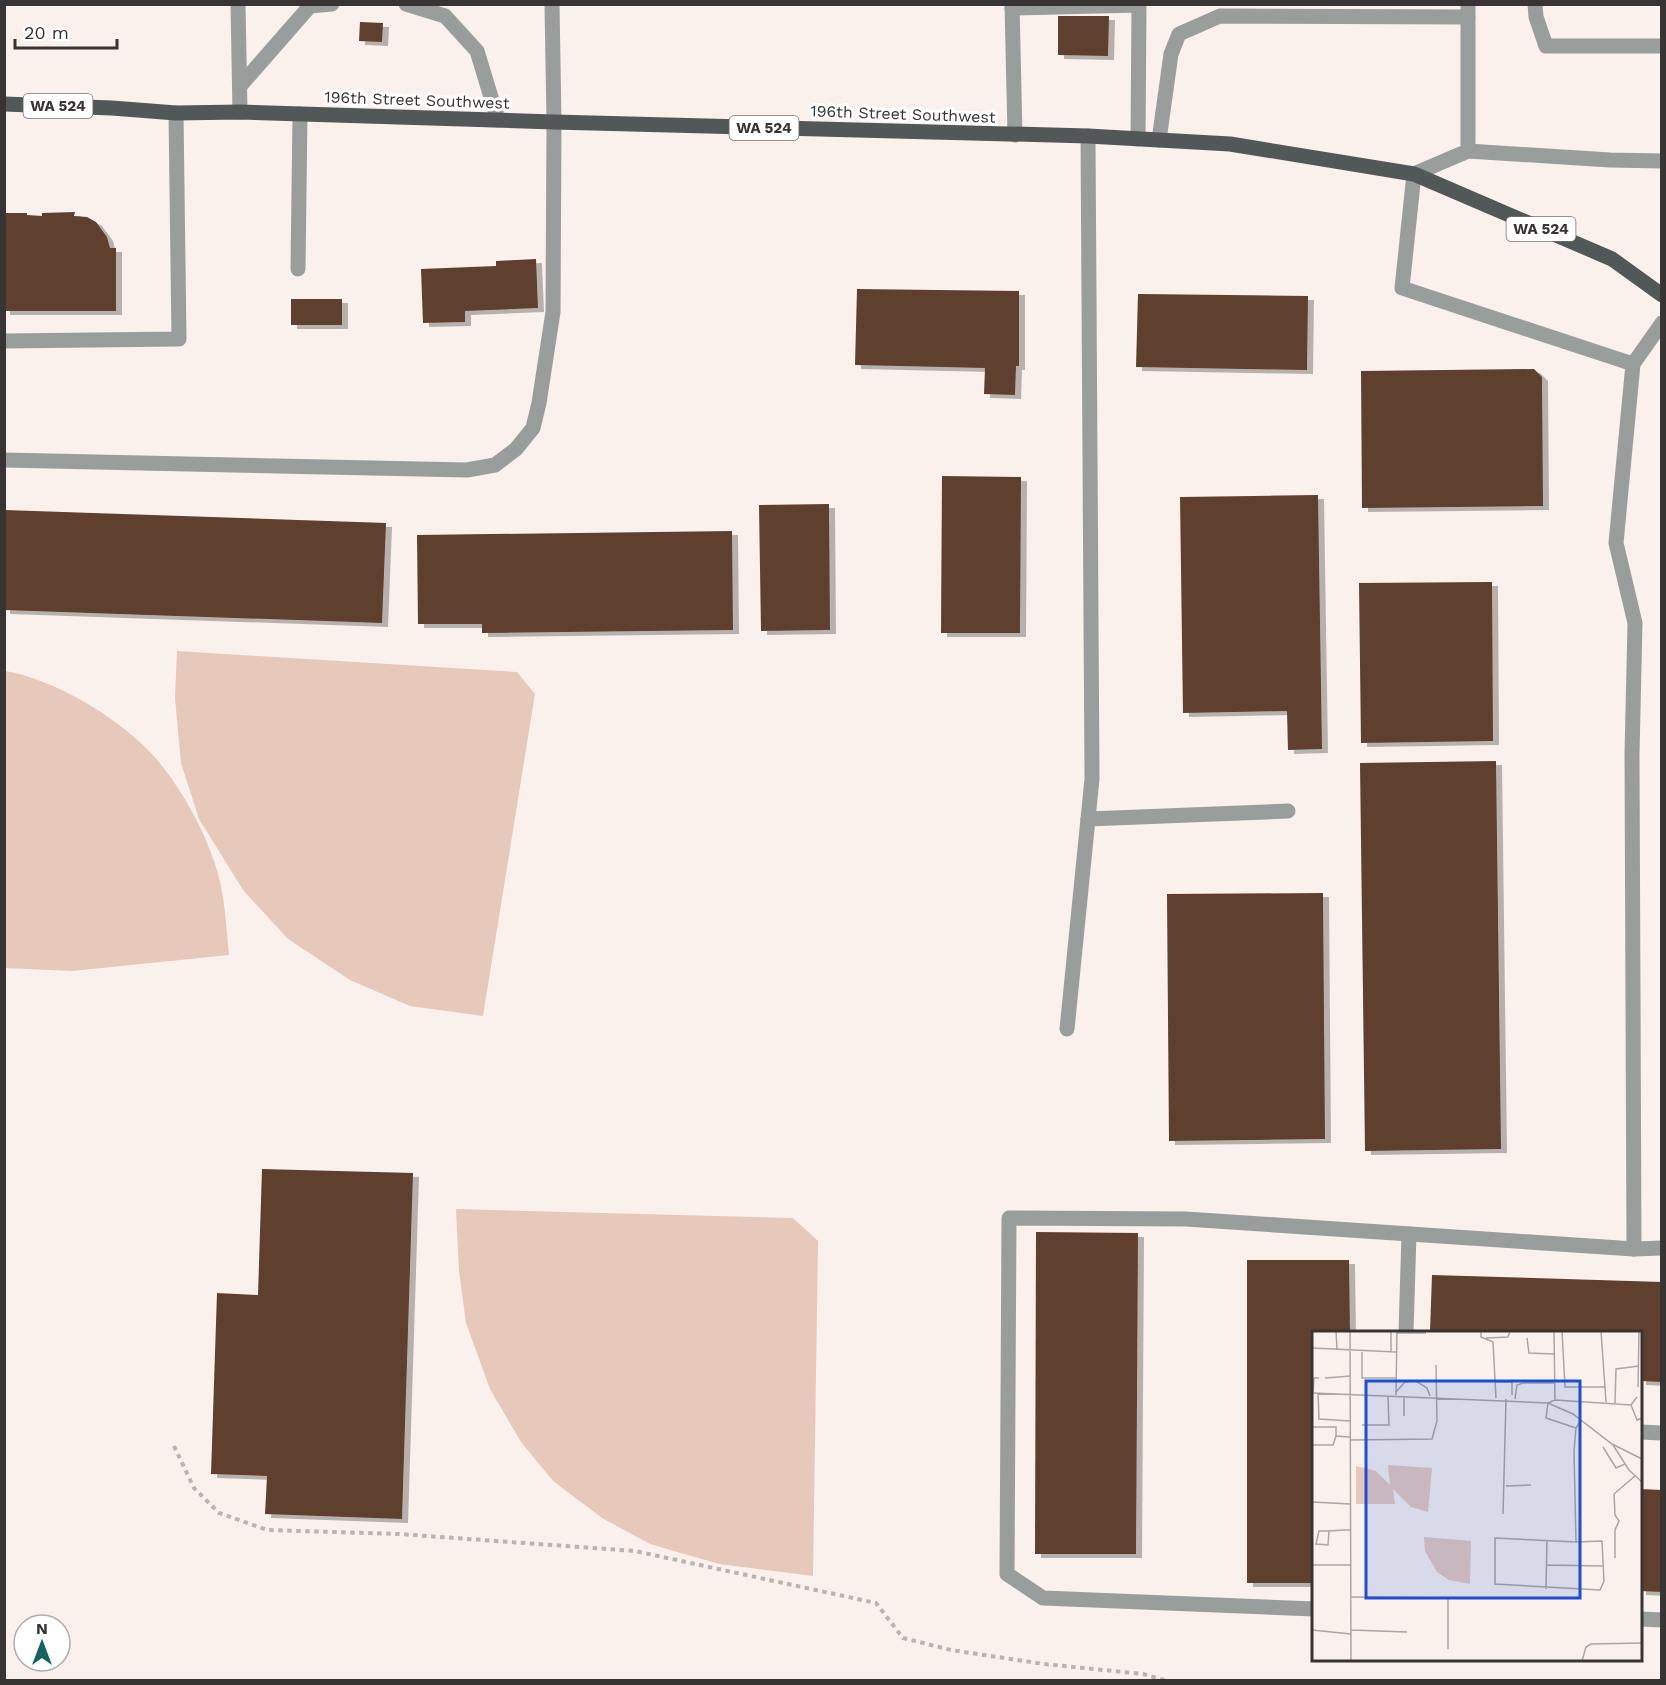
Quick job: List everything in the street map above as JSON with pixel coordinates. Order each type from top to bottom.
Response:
[{"type":"main road","name":"196th Street Southwest","points":[[4,104],[176,113],[240,112],[1088,136],[1230,144],[1414,174],[1612,260],[1662,295]]},
{"type":"street","points":[[238,4],[240,112]]},
{"type":"street","points":[[240,86],[310,6],[332,4]]},
{"type":"street","points":[[406,4],[445,10],[477,51],[498,120]]},
{"type":"street","points":[[4,460],[467,470],[495,465],[516,449],[532,428],[539,403],[553,312],[552,4]]},
{"type":"street","points":[[1535,4],[1536,17],[1546,46],[1662,46]]},
{"type":"street","points":[[1016,135],[1012,6],[1139,5],[1138,139]]},
{"type":"street","points":[[1159,140],[1171,54],[1179,34],[1220,16],[1468,11],[1468,151]]},
{"type":"street","points":[[4,341],[179,339],[176,113]]},
{"type":"street","points":[[298,269],[300,114]]},
{"type":"street","points":[[1067,1029],[1092,779],[1088,136]]},
{"type":"street","points":[[1634,364],[1402,288],[1414,174],[1468,151],[1662,161]]},
{"type":"street","points":[[1634,1249],[1632,754],[1635,623],[1616,543],[1634,364],[1662,323]]},
{"type":"street","points":[[1088,819],[1288,811]]},
{"type":"street","points":[[1312,1609],[1043,1598],[1007,1574],[1009,1218],[1185,1219],[1634,1249],[1662,1248]]},
{"type":"street","points":[[1406,1331],[1408,1234]]},
{"type":"street","points":[[1642,1432],[1662,1433]]},
{"type":"street","points":[[1642,1619],[1662,1620]]},
{"type":"path","points":[[174,1446],[194,1488],[219,1513],[267,1530],[399,1534],[635,1551],[876,1604],[903,1638],[951,1650],[1044,1664],[1143,1674],[1164,1680]]},
{"type":"shaded area","points":[[177,651],[517,672],[535,694],[483,1016],[410,1006],[350,980],[288,939],[243,890],[199,819],[181,763],[175,698]]},
{"type":"shaded area","points":[[5,671],[44,682],[103,713],[137,739],[171,777],[204,835],[215,864],[223,898],[229,955],[72,971],[5,968]]},
{"type":"shaded area","points":[[456,1209],[793,1218],[818,1241],[813,1576],[719,1564],[650,1544],[602,1518],[553,1481],[521,1442],[490,1389],[466,1323],[459,1271]]},
{"type":"building","points":[[1058,16],[1109,16],[1108,56],[1058,55]]},
{"type":"building","points":[[360,22],[383,23],[382,42],[359,41]]},
{"type":"building","points":[[75,212],[74,216],[87,217],[96,222],[107,237],[110,248],[116,248],[116,311],[4,311],[4,213],[27,213],[27,215],[42,216],[42,213]]},
{"type":"building","points":[[536,259],[538,308],[465,311],[465,322],[423,323],[421,269],[496,266],[496,261]]},
{"type":"building","points":[[857,289],[1019,291],[1019,366],[1016,366],[1015,395],[984,394],[985,368],[855,365]]},
{"type":"building","points":[[1138,294],[1308,296],[1307,370],[1136,367]]},
{"type":"building","points":[[291,299],[342,299],[342,325],[291,325]]},
{"type":"building","points":[[1534,369],[1542,377],[1543,506],[1362,508],[1361,371]]},
{"type":"building","points":[[942,476],[1021,477],[1020,633],[941,633]]},
{"type":"building","points":[[1318,495],[1322,749],[1288,750],[1287,711],[1183,713],[1180,497]]},
{"type":"building","points":[[829,504],[830,630],[761,631],[759,505]]},
{"type":"building","points":[[4,510],[386,523],[382,623],[4,610]]},
{"type":"building","points":[[732,531],[733,630],[482,633],[482,624],[418,624],[417,535]]},
{"type":"building","points":[[1492,582],[1493,741],[1361,743],[1359,583]]},
{"type":"building","points":[[1496,761],[1501,1149],[1365,1151],[1360,763]]},
{"type":"building","points":[[1323,893],[1325,1139],[1169,1141],[1167,894]]},
{"type":"building","points":[[262,1169],[413,1173],[402,1519],[265,1514],[267,1476],[211,1474],[217,1293],[258,1295]]},
{"type":"building","points":[[1036,1232],[1138,1233],[1136,1554],[1035,1554]]},
{"type":"building","points":[[1247,1260],[1349,1260],[1350,1331],[1312,1331],[1312,1583],[1247,1583]]},
{"type":"building","points":[[1432,1275],[1662,1282],[1662,1382],[1642,1381],[1642,1331],[1430,1331]]},
{"type":"building","points":[[1642,1489],[1662,1490],[1662,1592],[1642,1591]]}]
